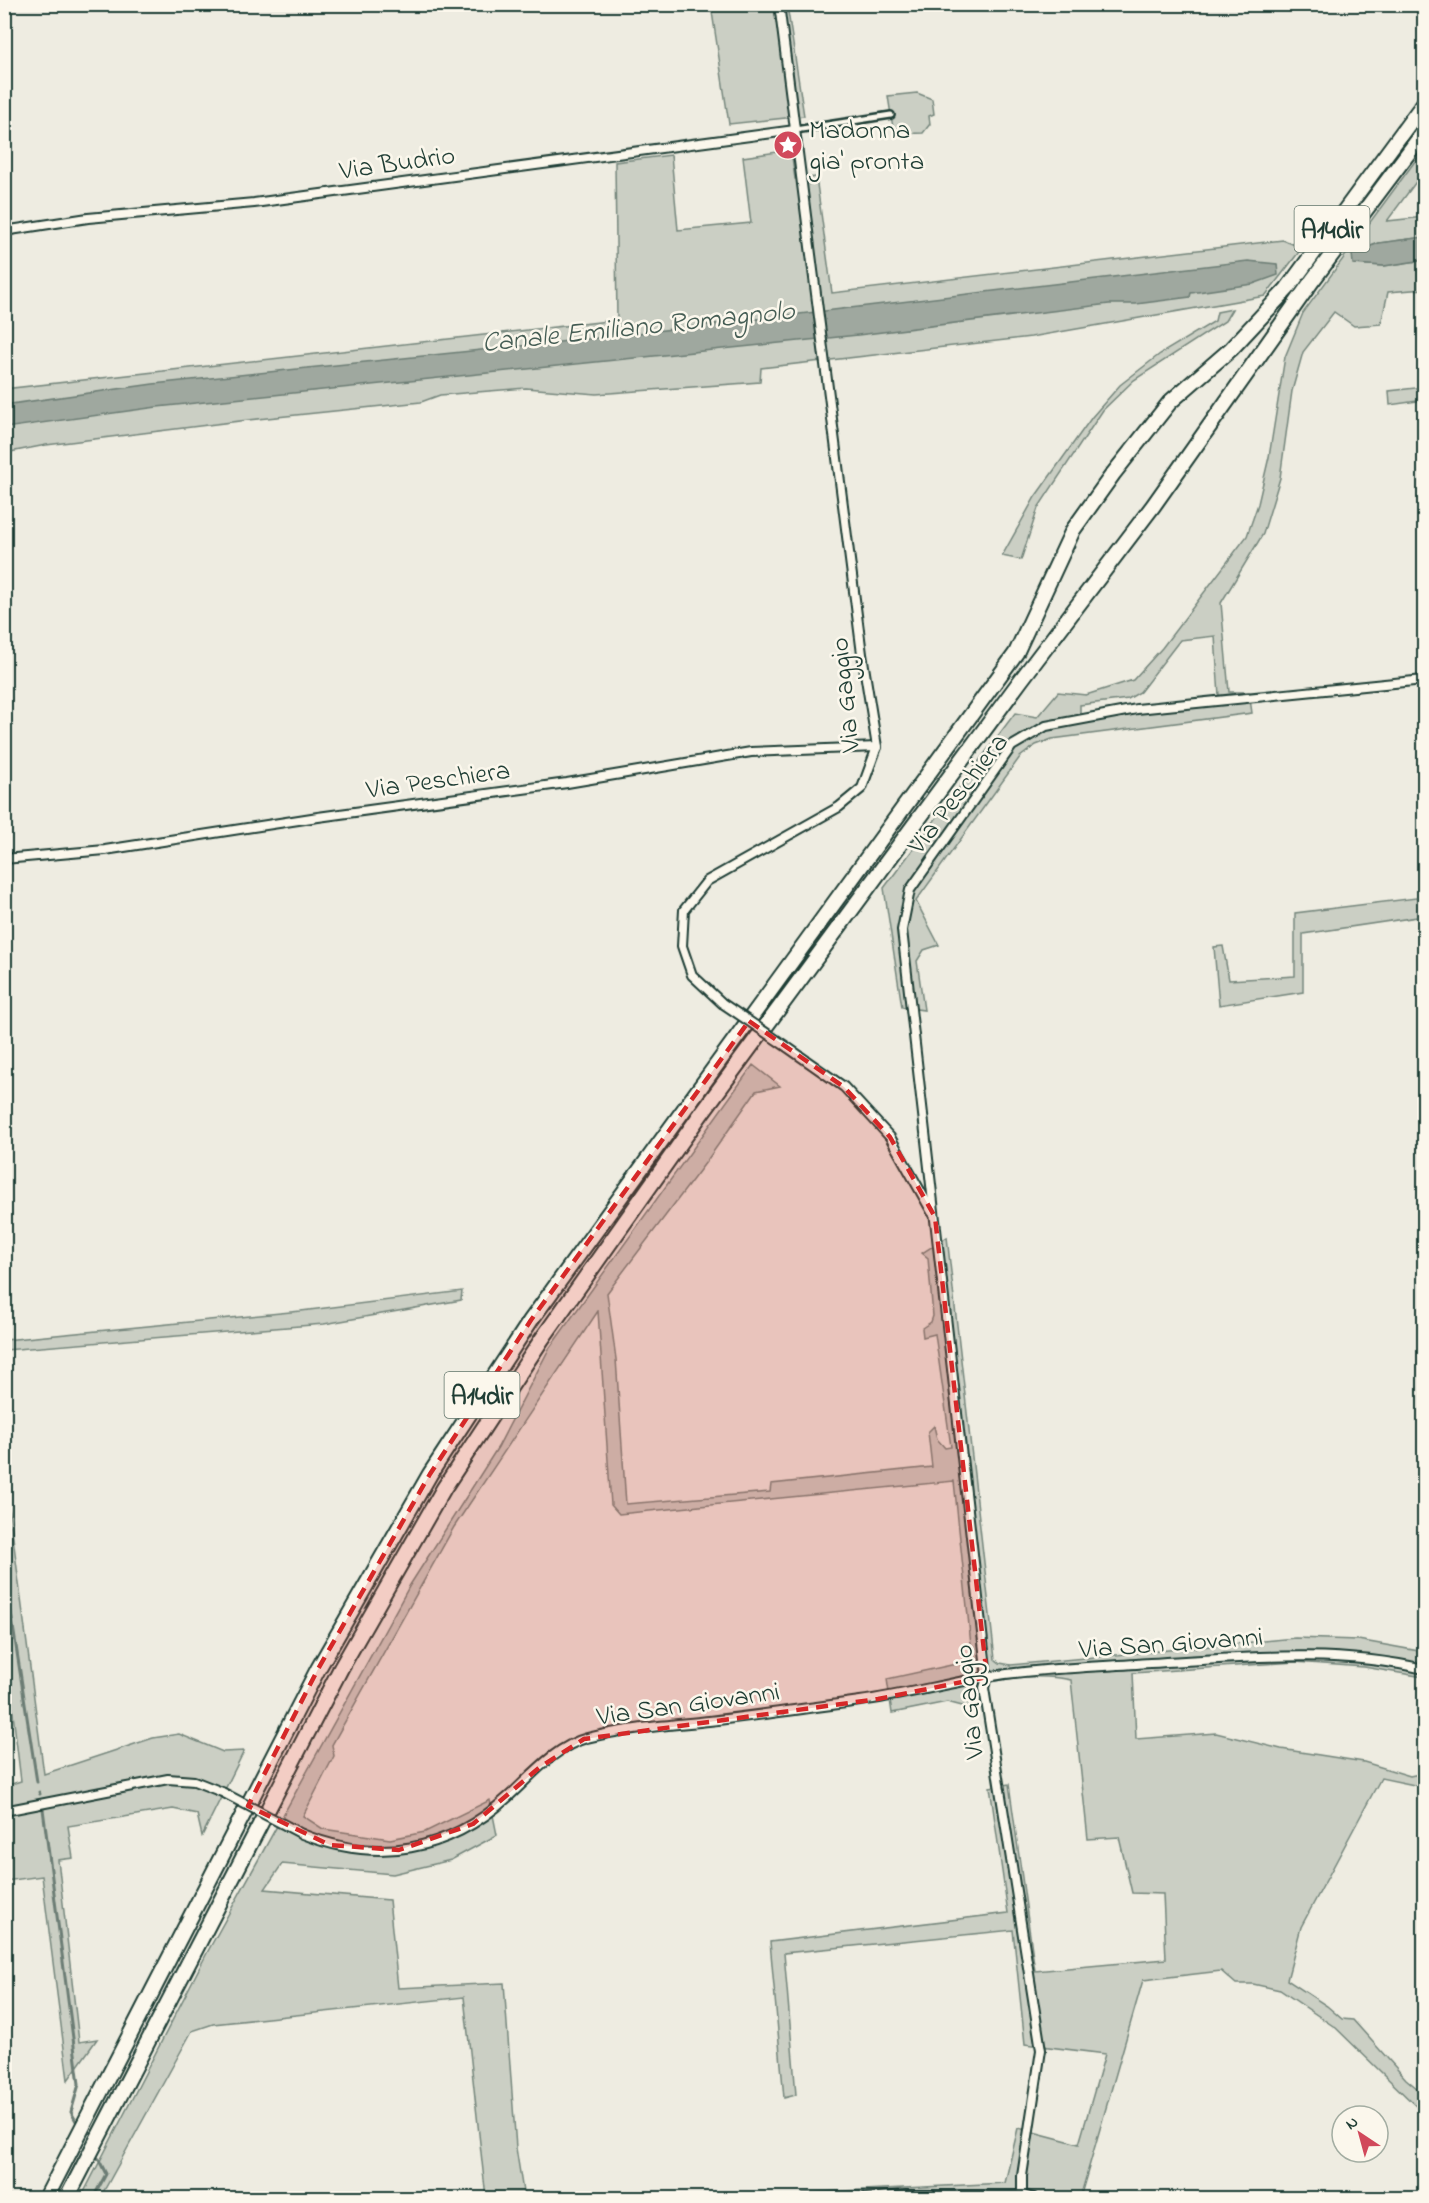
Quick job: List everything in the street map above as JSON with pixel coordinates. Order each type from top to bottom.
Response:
[{"type":"highway","name":"A14dir","points":[[46,2199],[318,1669],[430,1474],[531,1320],[1016,653],[1073,530],[1113,474],[1170,402],[1232,349],[1287,289],[1425,103]]},
{"type":"highway","name":"A14dir","points":[[67,2199],[341,1668],[444,1488],[529,1359],[701,1114],[1021,680],[1153,506],[1312,281],[1425,132]]},
{"type":"street","name":"Via Gaggio","points":[[779,4],[862,654],[877,747],[862,788],[839,807],[707,881],[684,910],[682,946],[692,975],[722,1003],[843,1088],[890,1137],[935,1217]]},
{"type":"street","points":[[795,130],[891,115]]},
{"type":"street","name":"Via Budrio","points":[[4,231],[88,218],[254,203],[795,130]]},
{"type":"street","name":"Via Peschiera","points":[[932,1198],[902,930],[910,890],[1012,746],[1046,726],[1137,709],[1425,680]]},
{"type":"street","name":"Via Peschiera","points":[[4,859],[105,850],[318,817],[567,783],[750,752],[877,747]]},
{"type":"street","name":"Via Gaggio","points":[[932,1198],[987,1677],[984,1688],[1041,2050],[1022,2176],[1023,2197]]},
{"type":"street","name":"Via San Giovanni","points":[[4,1811],[168,1779],[194,1781],[222,1792],[302,1834],[330,1845],[357,1850],[399,1850],[422,1845],[473,1824],[497,1806],[540,1767],[563,1750],[584,1739],[636,1729],[878,1699],[987,1677],[1175,1662],[1335,1655],[1389,1661],[1425,1669]]},
{"type":"street","points":[[865,2199],[906,2195],[1034,2199]]},
{"type":"highlighted area","points":[[749,1021],[844,1087],[890,1137],[935,1217],[987,1677],[878,1699],[584,1739],[540,1767],[473,1824],[399,1850],[330,1845],[248,1806],[318,1669],[430,1474],[531,1320]]},
{"type":"shaded area","points":[[711,5],[787,5],[804,116],[729,124]]},
{"type":"shaded area","points":[[917,93],[932,99],[934,114],[929,116],[930,124],[923,133],[894,134],[888,96]]},
{"type":"shaded area","points":[[1424,149],[1424,171],[1387,221],[1424,217],[1424,237],[1379,243],[1352,253],[1354,264],[1384,266],[1424,260],[1424,289],[1388,292],[1381,324],[1354,326],[1334,312],[1303,352],[1292,391],[1280,478],[1263,534],[1221,603],[1229,692],[1249,692],[1252,713],[1052,739],[1036,745],[1020,757],[916,901],[939,945],[924,950],[917,961],[924,1010],[902,1007],[884,888],[1015,713],[1037,717],[1058,692],[1086,695],[1133,680],[1162,648],[1247,536],[1258,504],[1269,457],[1285,357],[1303,313]],"holes":[[[1215,636],[1219,696],[1080,715],[1080,705],[1128,699],[1140,692],[1180,640]]]},
{"type":"shaded area","points":[[791,150],[795,179],[816,177],[832,293],[1283,240],[1302,248],[1265,296],[1031,337],[761,368],[760,382],[596,394],[526,388],[440,395],[421,402],[248,420],[46,445],[5,453],[4,389],[617,320],[615,162],[671,155],[678,230],[751,223],[743,157]]},
{"type":"shaded area","points":[[1424,237],[1424,260],[1384,266],[1353,264],[1352,253],[1379,243]]},
{"type":"shaded area","points":[[1248,261],[1277,264],[1278,275],[1253,284],[1191,293],[1190,297],[1136,304],[1109,304],[858,335],[157,407],[5,428],[4,405],[153,384],[588,339]]},
{"type":"shaded area","points":[[1232,309],[1225,321],[1134,380],[1103,410],[1038,508],[1021,560],[1002,556],[1035,497],[1092,417],[1120,385],[1160,354],[1215,321],[1217,312]]},
{"type":"shaded area","points":[[1424,387],[1424,400],[1390,405],[1389,391]]},
{"type":"shaded area","points":[[1424,897],[1424,916],[1303,934],[1303,992],[1219,1005],[1214,947],[1223,946],[1229,980],[1295,976],[1295,913]]},
{"type":"shaded area","points":[[753,1065],[780,1086],[756,1091],[706,1162],[607,1293],[616,1359],[626,1504],[770,1492],[771,1484],[932,1467],[928,1432],[934,1426],[937,1439],[945,1448],[951,1447],[935,1334],[923,1337],[922,1328],[931,1322],[933,1316],[928,1258],[922,1253],[947,1237],[995,1659],[1000,1663],[1011,1665],[1295,1638],[1358,1640],[1424,1652],[1424,1677],[1364,1667],[1295,1662],[1133,1673],[1136,1739],[1216,1733],[1281,1749],[1364,1762],[1410,1776],[1424,1773],[1424,1787],[1381,1778],[1301,1927],[1287,1980],[1327,2006],[1342,2019],[1353,2020],[1406,2079],[1424,2094],[1424,2114],[1336,2028],[1280,1990],[1253,1984],[1236,1984],[1221,1971],[1143,1980],[1080,2198],[804,2198],[803,2193],[1005,2183],[1018,2128],[1079,2144],[1105,2054],[1025,2044],[1013,1930],[784,1953],[796,2095],[784,2098],[770,1942],[1008,1913],[990,1787],[1009,1784],[1035,1971],[1166,1959],[1163,1894],[1132,1893],[1119,1837],[1088,1839],[1071,1680],[1035,1677],[997,1681],[975,1688],[970,1708],[947,1702],[892,1713],[887,1679],[956,1664],[972,1655],[954,1481],[619,1514],[611,1505],[598,1311],[454,1527],[332,1745],[334,1756],[303,1816],[323,1829],[390,1839],[425,1832],[490,1800],[497,1835],[451,1860],[393,1874],[282,1864],[265,1889],[389,1900],[398,1988],[504,1983],[516,2148],[524,2198],[486,2198],[464,1997],[213,2024],[192,2031],[100,2198],[81,2198],[208,1951],[410,1585],[498,1447],[549,1349]]},
{"type":"shaded area","points":[[462,1291],[461,1300],[324,1324],[5,1350],[5,1340],[301,1311]]},
{"type":"shaded area","points":[[4,1469],[44,1774],[153,1738],[179,1734],[223,1752],[244,1751],[202,1836],[197,1814],[173,1809],[68,1826],[73,1858],[58,1860],[79,2042],[97,2039],[68,2080],[42,1876],[5,1881],[5,1786],[21,1781],[4,1638]]},
{"type":"waterway","points":[[4,1568],[37,1782]]},
{"type":"waterway","points":[[43,1809],[79,2084],[71,2112],[76,2121]]},
{"type":"waterway","points":[[93,2198],[106,2174],[98,2158]]},
{"type":"place","name":"Madonna gia' pronta","points":[[788,145]]},
{"type":"water label","name":"Canale Emiliano Romagnolo","points":[[638,325]]}]
